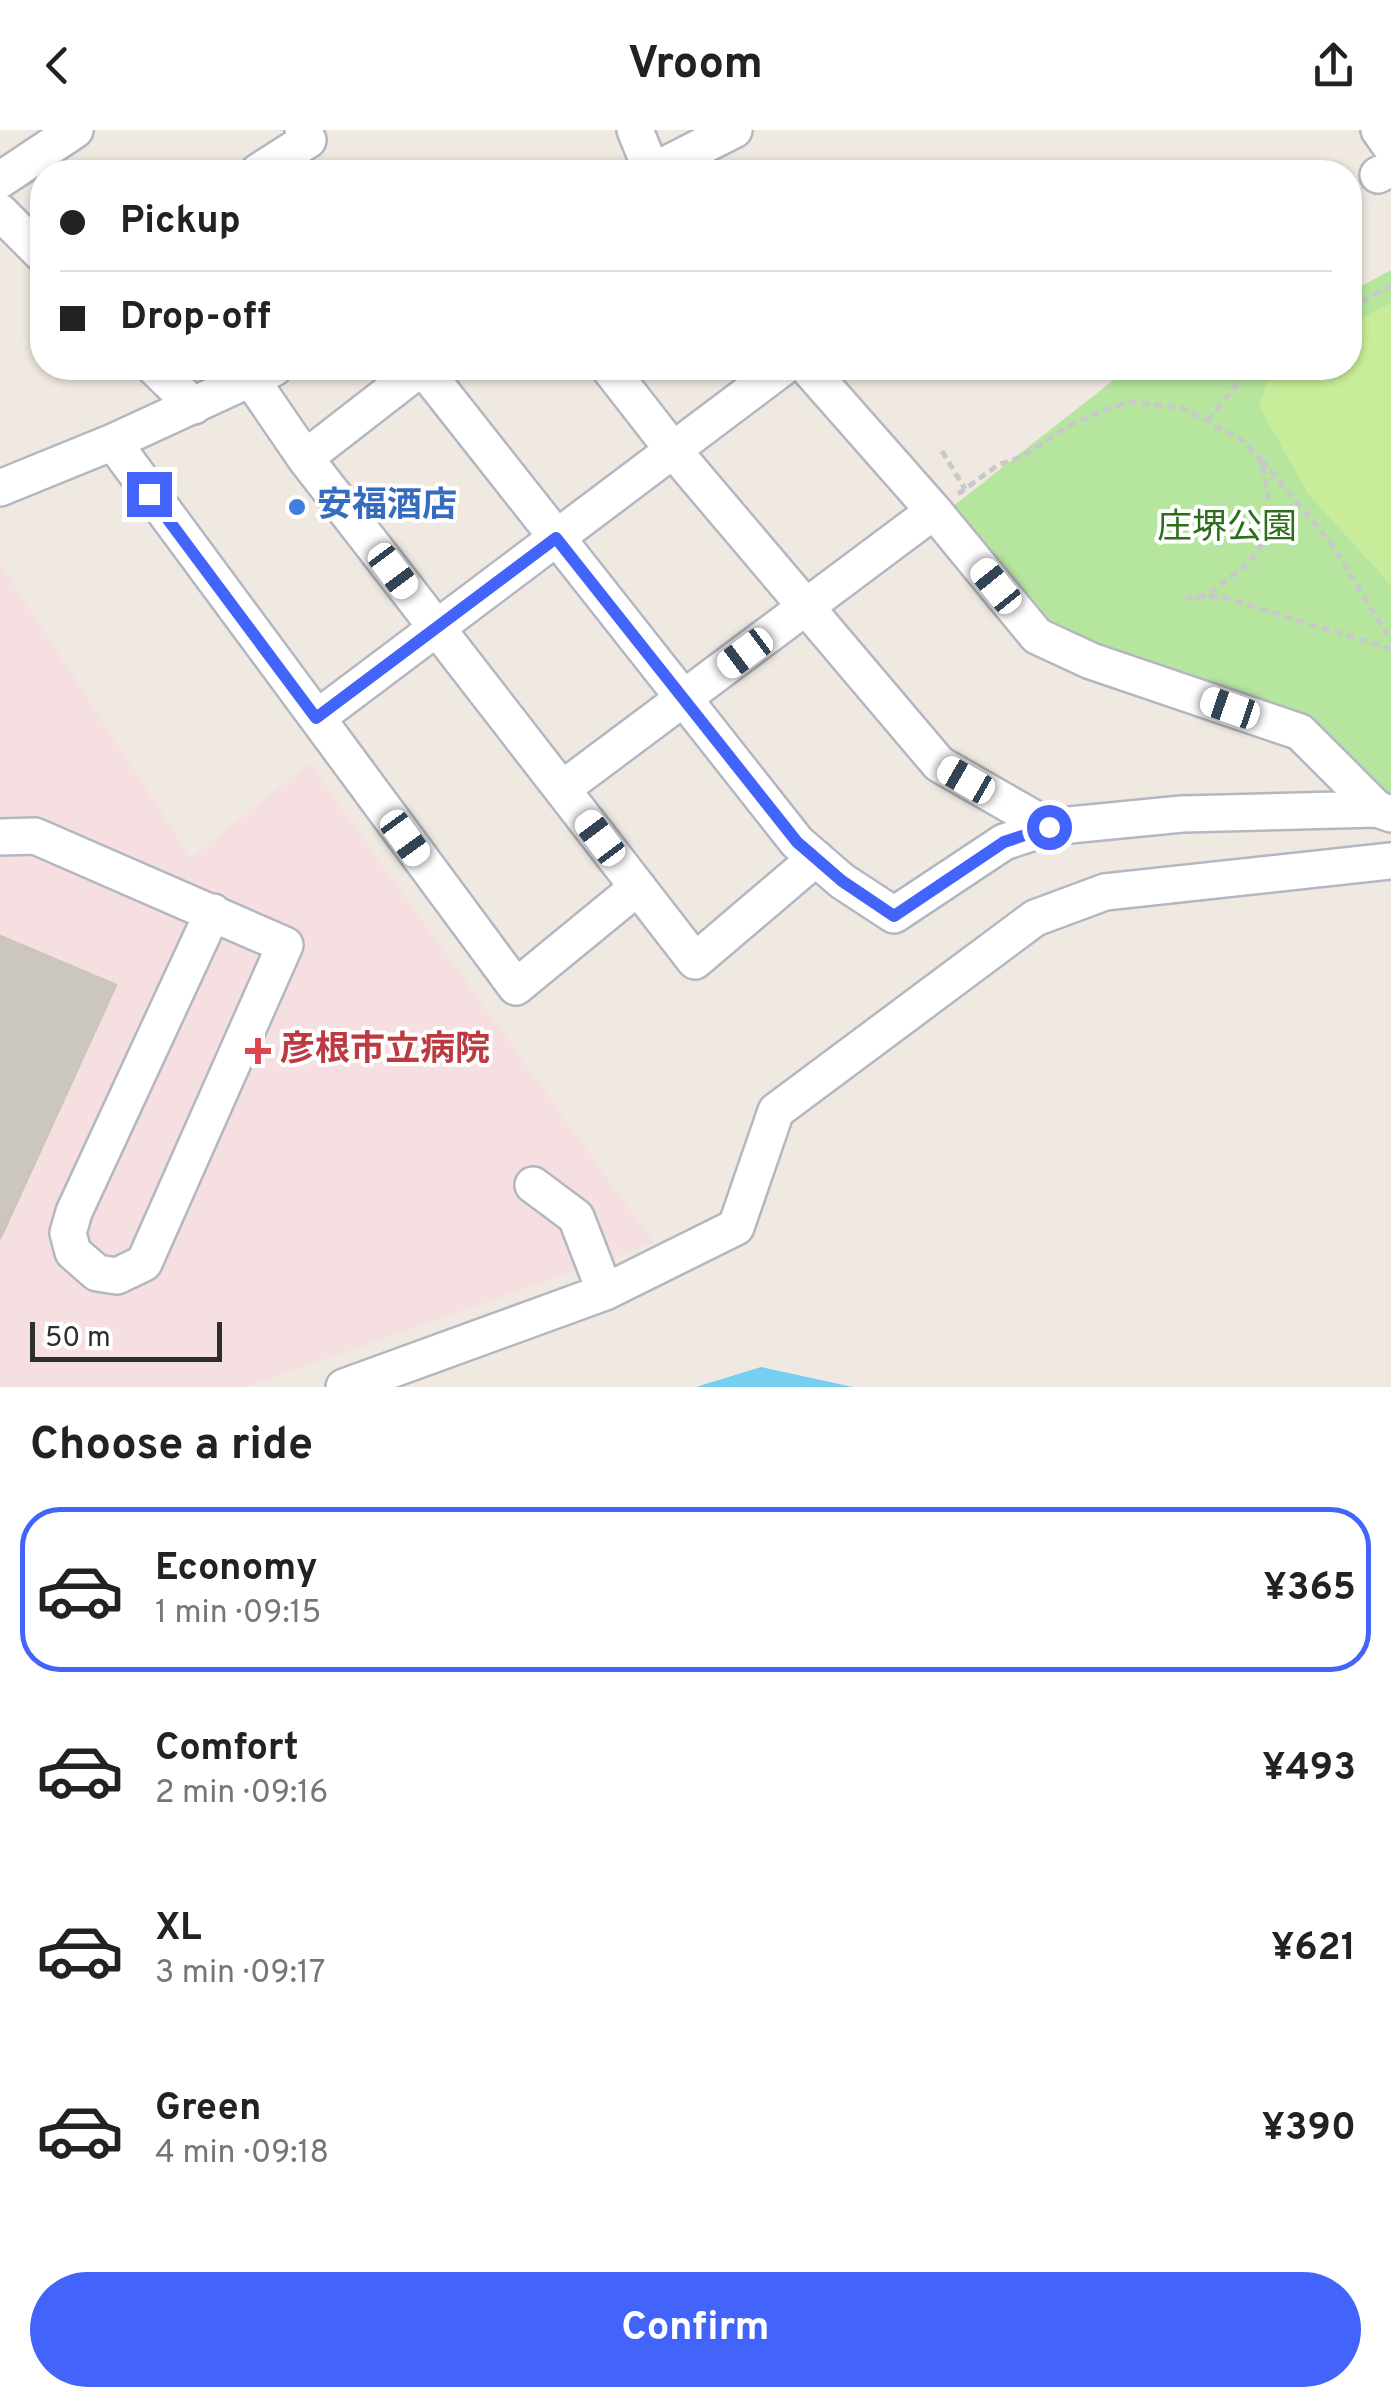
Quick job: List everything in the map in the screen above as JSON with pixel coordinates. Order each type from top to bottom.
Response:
[{"type":"street","points":[[0,180],[75,130]]},
{"type":"street","points":[[277,160],[308,140],[304,130]]},
{"type":"street","points":[[635,130],[647,160]]},
{"type":"street","points":[[675,160],[734,130]]},
{"type":"street","points":[[1379,130],[1387,164]]},
{"type":"street","points":[[0,212],[30,242]]},
{"type":"street","points":[[168,380],[194,406]]},
{"type":"street","points":[[0,488],[113,442],[248,380]]},
{"type":"street","points":[[266,380],[305,458],[695,961],[816,858]]},
{"type":"street","points":[[305,458],[406,380]]},
{"type":"street","points":[[431,380],[797,842],[894,916],[1004,842],[1049,827],[1182,814],[1384,812]]},
{"type":"street","points":[[618,380],[939,764],[1049,827]]},
{"type":"street","points":[[316,718],[766,380]]},
{"type":"street","points":[[819,380],[934,511],[1036,636],[1091,661],[1300,732],[1384,812]]},
{"type":"street","points":[[113,442],[516,988],[638,887]]},
{"type":"street","points":[[562,790],[934,511]]},
{"type":"street","points":[[0,837],[34,836],[213,912],[285,945],[144,1263],[117,1276],[97,1273],[72,1252],[68,1233],[74,1212],[213,912]]},
{"type":"street","points":[[344,1387],[605,1292],[736,1228],[776,1111],[1035,918],[1105,892],[1391,861]]},
{"type":"street","points":[[533,1185],[576,1217],[605,1292]]},
{"type":"path","points":[[1362,301],[1391,286]]},
{"type":"path","points":[[1208,420],[1240,380]]},
{"type":"path","points":[[934,511],[998,465],[1021,457],[1072,424],[1112,407],[1132,402],[1182,408],[1243,441],[1260,459],[1331,543],[1391,641]]},
{"type":"path","points":[[942,450],[965,489]]},
{"type":"path","points":[[1260,459],[1269,508],[1258,550],[1205,596],[1230,598],[1391,649]]},
{"type":"shaded area","name":"彦根市立病院","points":[[0,563],[191,858],[309,763],[654,1243],[246,1387],[0,1387]]},
{"type":"green space","name":"庄堺公園","points":[[1391,270],[1391,805],[1360,779],[1042,628],[947,511],[1114,380],[1362,380],[1362,286]]},
{"type":"green space","points":[[1391,303],[1391,585],[1308,494],[1259,406],[1268,380],[1362,380],[1362,318]]},
{"type":"water","points":[[761,1367],[853,1387],[696,1387]]},
{"type":"building","points":[[0,936],[116,985],[0,1239]]},
{"type":"place","name":"安福酒店","points":[[297,507]]},
{"type":"place","name":"彦根市立病院","points":[[258,1051]]},
{"type":"route","points":[[149,494],[316,718],[556,538],[797,842],[842,881],[894,916],[1004,842],[1049,827]]}]
